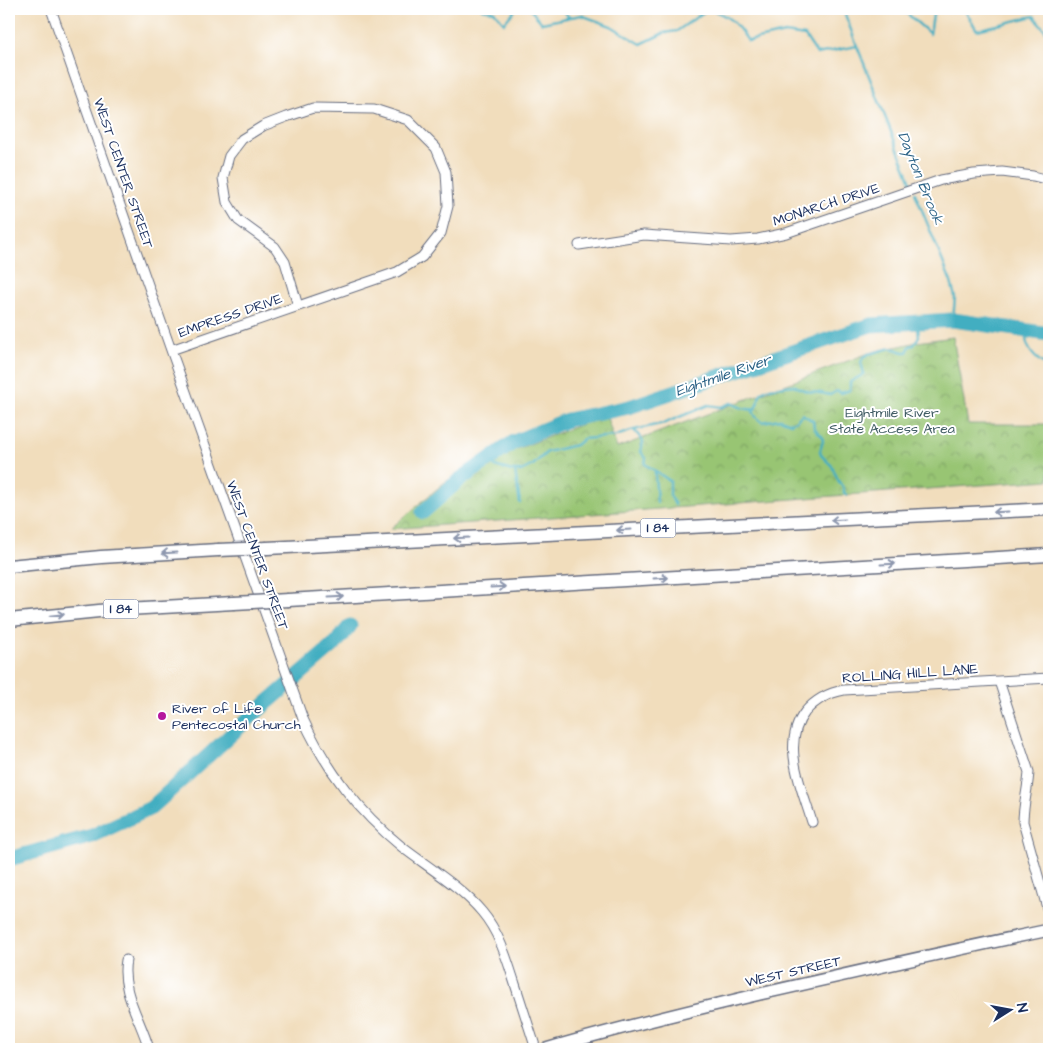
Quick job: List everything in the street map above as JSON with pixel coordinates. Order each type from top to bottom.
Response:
[{"type":"highway","name":"I 84","points":[[9,566],[101,557],[218,550],[1049,509]]},
{"type":"highway","name":"I 84","points":[[9,620],[81,612],[1049,555]]},
{"type":"main road","name":"WEST STREET","points":[[546,1049],[607,1031],[714,1005],[1049,930]]},
{"type":"street","name":"WEST CENTER STREET","points":[[51,9],[293,695],[314,742],[343,788],[361,808],[401,846],[465,896],[482,912],[495,931],[504,952],[536,1049]]},
{"type":"street","name":"EMPRESS DRIVE","points":[[170,350],[397,272],[422,257],[441,233],[448,206],[446,172],[436,148],[408,120],[374,109],[313,108],[262,126],[242,139],[229,156],[223,178],[227,202],[238,220],[275,248],[285,262],[298,306]]},
{"type":"street","name":"MONARCH DRIVE","points":[[580,245],[644,235],[732,242],[758,239],[786,233],[942,180],[974,174],[1002,172],[1049,180]]},
{"type":"street","name":"ROLLING HILL LANE","points":[[812,822],[794,761],[793,746],[801,717],[820,698],[844,690],[1049,678]]},
{"type":"street","points":[[999,681],[1027,766],[1028,785],[1023,809],[1023,822],[1049,915]]},
{"type":"street","points":[[126,960],[124,972],[126,988],[149,1049]]},
{"type":"green space","name":"Eightmile River State Access Area","points":[[953,337],[968,424],[1049,424],[1049,480],[390,529],[445,482],[488,460],[606,415],[617,448],[869,353],[917,342]]},
{"type":"waterway","name":"Dayton Brook","points":[[482,9],[494,11],[504,23],[516,9]]},
{"type":"waterway","name":"Dayton Brook","points":[[530,9],[542,23],[581,15],[611,26],[641,44],[664,33],[677,31],[708,9]]},
{"type":"waterway","points":[[562,9],[569,17]]},
{"type":"waterway","name":"Dayton Brook","points":[[709,9],[722,14],[732,21],[748,41],[785,33],[805,36],[817,54],[857,46],[913,187]]},
{"type":"waterway","name":"Dayton Brook","points":[[843,9],[857,46]]},
{"type":"waterway","name":"Dayton Brook","points":[[902,9],[930,34],[934,9]]},
{"type":"waterway","name":"Dayton Brook","points":[[964,9],[977,30],[1034,16],[1049,35]]},
{"type":"waterway","name":"Dayton Brook","points":[[915,193],[951,282],[955,297],[953,320]]},
{"type":"waterway","name":"Eightmile River","points":[[423,512],[458,481],[514,442],[567,420],[629,407],[871,325],[953,320],[1049,334]]},
{"type":"waterway","points":[[485,462],[512,471],[521,471],[533,465],[547,452],[576,445],[583,439],[616,436],[665,423],[708,405],[721,407],[731,403],[742,408],[754,410],[762,392],[775,387],[794,385],[811,392],[830,395],[837,391],[841,393],[850,390],[850,382],[864,374],[861,362],[868,354],[891,348],[907,352],[919,336],[917,322]]},
{"type":"waterway","points":[[1026,331],[1028,348],[1035,357],[1049,367]]},
{"type":"waterway","points":[[752,409],[756,417],[762,422],[780,419],[791,423],[802,414],[813,421],[814,428],[822,436],[821,455],[832,466],[844,489],[844,493],[847,495]]},
{"type":"waterway","points":[[634,430],[643,441],[641,452],[646,458],[645,464],[670,481],[670,495],[675,505]]},
{"type":"waterway","points":[[515,471],[520,503]]},
{"type":"waterway","points":[[655,472],[657,503]]},
{"type":"waterway","name":"Eightmile River","points":[[9,859],[92,836],[151,808],[246,721],[335,644],[350,626]]},
{"type":"place","name":"River of Life Pentecostal Church","points":[[162,716]]}]
